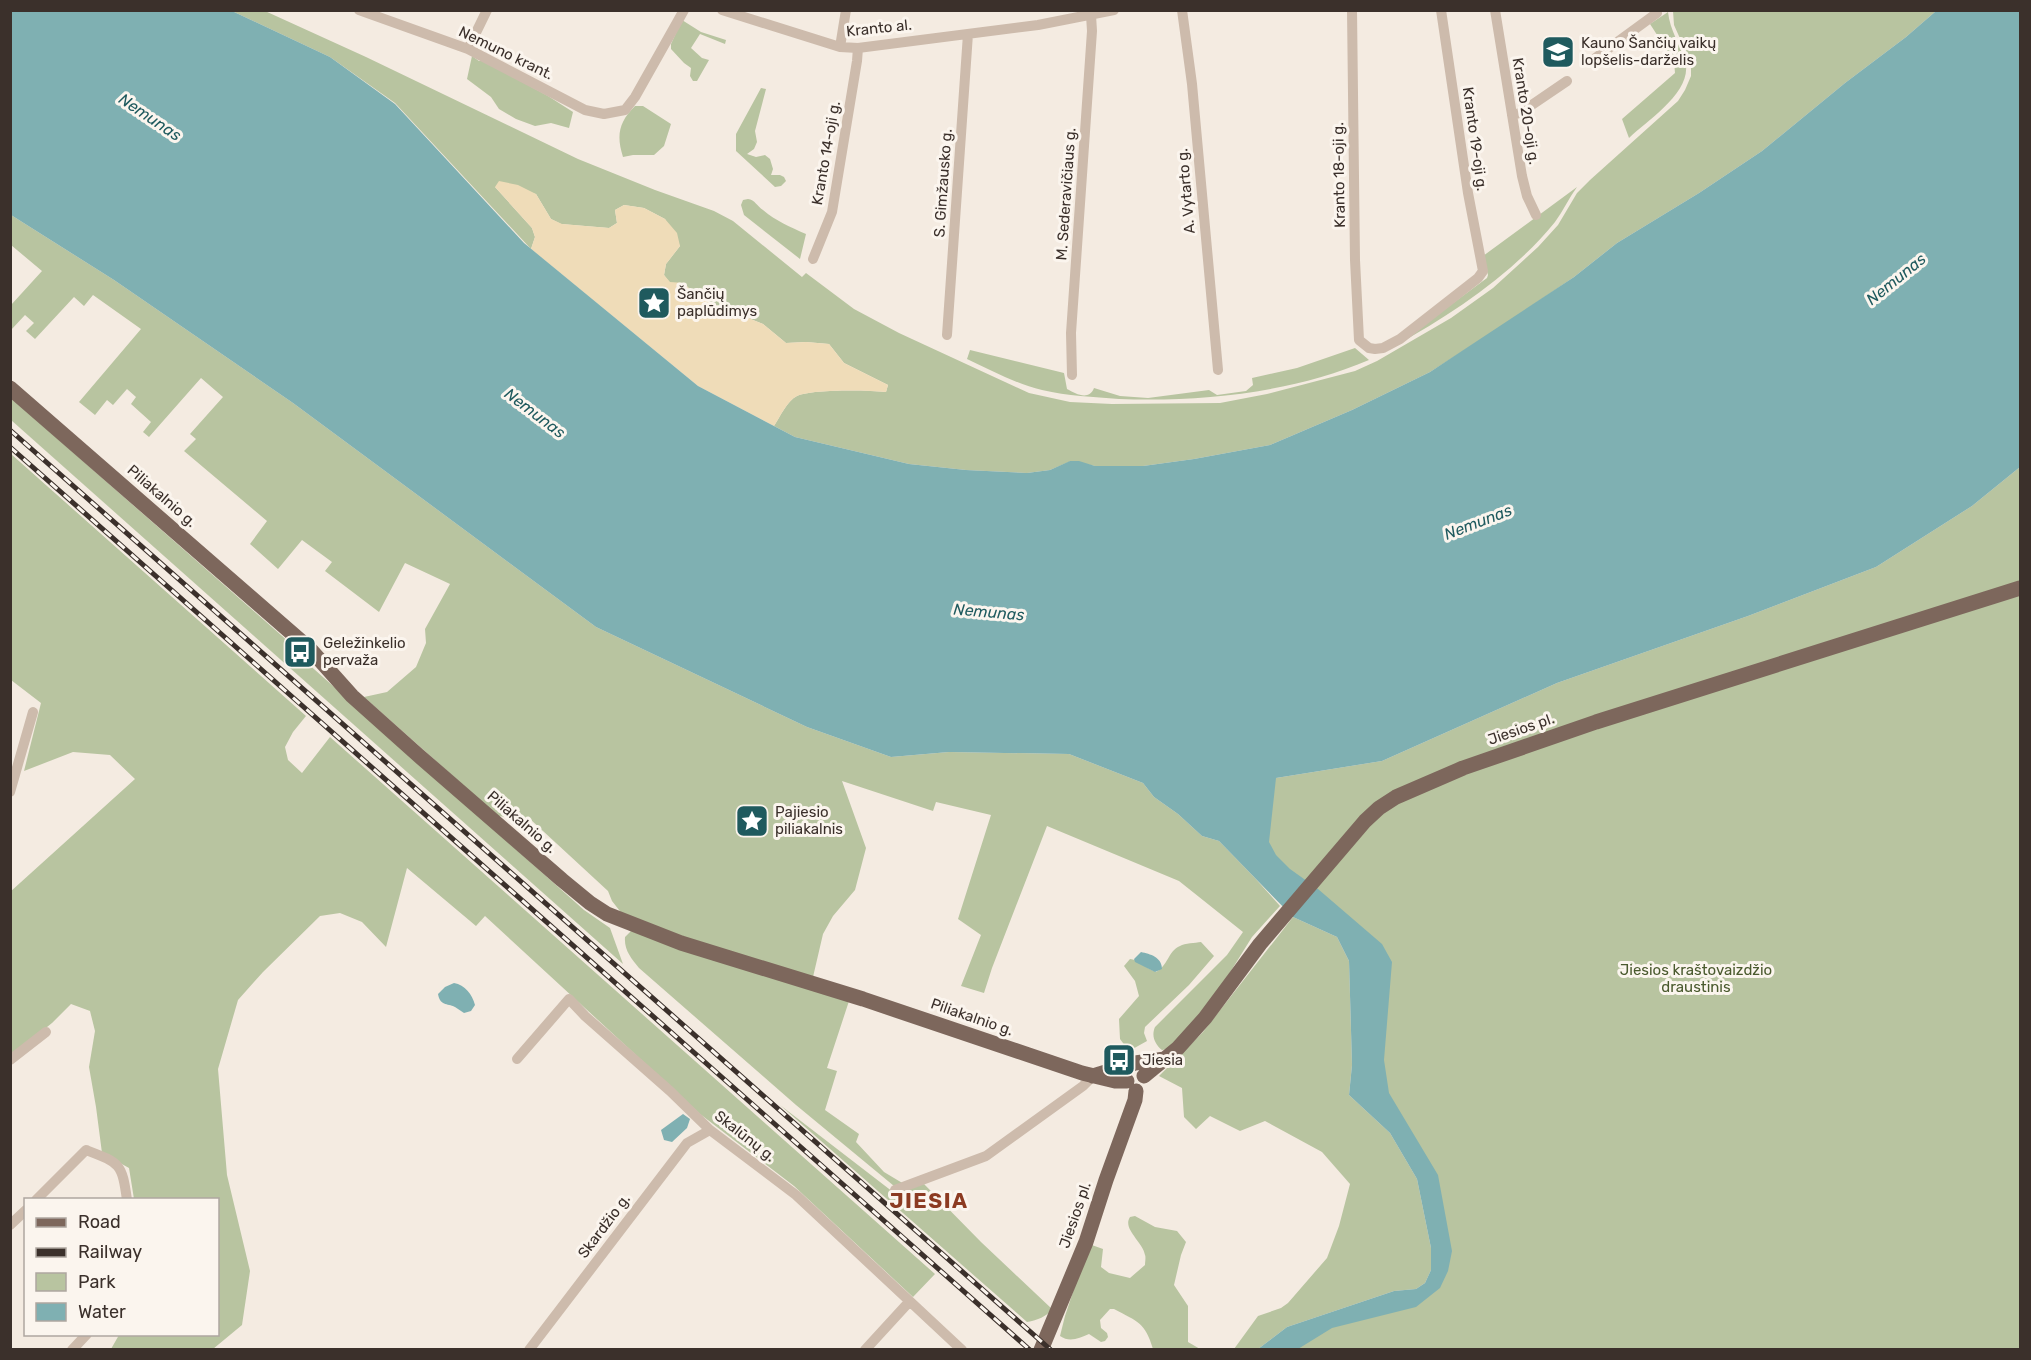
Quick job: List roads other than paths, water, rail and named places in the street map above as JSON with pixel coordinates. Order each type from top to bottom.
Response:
[{"type":"main road","name":"Piliakalnio g.","points":[[10,388],[302,642],[352,696],[590,903],[621,921],[681,943],[863,999],[1093,1076],[1131,1086]]},
{"type":"main road","name":"Jiesios pl.","points":[[1131,1086],[1142,1089],[1145,1084],[1144,1076],[1178,1048],[1206,1018],[1260,944],[1365,821],[1396,797],[1430,781],[1596,722],[2020,588]]},
{"type":"main road","points":[[1093,1076],[1135,1063],[1165,1059]]},
{"type":"main road","name":"Jiesios pl.","points":[[1041,1350],[1086,1242],[1136,1100],[1131,1086]]},
{"type":"street","name":"Nemuno krant.","points":[[359,10],[468,49],[585,110],[604,114],[625,110],[635,97],[684,10]]},
{"type":"street","points":[[468,49],[487,10]]},
{"type":"street","name":"Kranto al.","points":[[722,10],[840,47],[858,48],[1003,30],[1114,10]]},
{"type":"street","points":[[840,47],[846,10]]},
{"type":"street","name":"A. Vytarto g.","points":[[1182,10],[1192,84],[1218,370]]},
{"type":"street","name":"Kranto 18-oji g.","points":[[1352,10],[1355,260],[1359,340],[1369,348],[1375,349],[1383,348],[1400,339],[1478,278],[1483,271]]},
{"type":"street","name":"Kranto 19-oji g.","points":[[1441,10],[1468,193],[1483,271]]},
{"type":"street","name":"Kranto 20-oji g.","points":[[1495,10],[1522,176],[1527,196],[1536,215]]},
{"type":"street","points":[[1594,59],[1656,12]]},
{"type":"street","name":"M. Sederavičiaus g.","points":[[1072,375],[1071,333],[1092,31],[1091,15]]},
{"type":"street","name":"S. Gimžausko g.","points":[[947,334],[968,34]]},
{"type":"street","name":"Kranto 14-oji g.","points":[[813,259],[832,212],[858,48]]},
{"type":"street","points":[[1512,115],[1520,113],[1567,81]]},
{"type":"street","points":[[10,792],[33,712]]},
{"type":"street","name":"Skalūnų g.","points":[[517,1059],[569,999],[710,1130],[796,1195],[962,1350]]},
{"type":"street","points":[[10,1060],[46,1032]]},
{"type":"street","points":[[895,1190],[986,1156],[1083,1086],[1093,1076]]},
{"type":"street","name":"Skardžio g.","points":[[529,1350],[687,1143],[710,1130]]},
{"type":"street","points":[[38,1198],[86,1150],[118,1164],[123,1174],[127,1198]]},
{"type":"street","points":[[10,1225],[24,1212]]},
{"type":"street","points":[[865,1350],[909,1302]]},
{"type":"street","points":[[72,1350],[86,1336]]},
{"type":"water","name":"Nemunas","points":[[10,11],[232,11],[330,57],[395,104],[524,243],[698,386],[795,437],[909,464],[1027,473],[1050,470],[1070,461],[1095,466],[1143,466],[1270,445],[1352,410],[1430,372],[1574,277],[1617,243],[1762,151],[1936,11],[2020,11],[2020,467],[1972,506],[1876,567],[1748,616],[1557,683],[1382,761],[1276,778],[1269,842],[1276,855],[1382,944],[1392,962],[1384,1060],[1389,1093],[1438,1175],[1452,1251],[1448,1271],[1440,1288],[1416,1307],[1332,1328],[1298,1349],[1258,1349],[1287,1327],[1394,1291],[1416,1289],[1425,1283],[1431,1270],[1431,1248],[1417,1179],[1390,1133],[1349,1095],[1352,1065],[1349,961],[1337,937],[1293,917],[1219,841],[1202,836],[1178,814],[1154,797],[1143,783],[1069,754],[949,752],[891,757],[807,727],[596,627],[293,403],[114,280],[11,215]]},
{"type":"water","points":[[1141,952],[1158,959],[1162,969],[1155,972],[1135,962],[1134,959]]},
{"type":"water","points":[[454,983],[465,988],[472,997],[475,1005],[471,1011],[464,1013],[440,1001],[438,994],[445,987]]},
{"type":"water","points":[[683,1114],[690,1119],[687,1128],[672,1142],[664,1140],[661,1130]]},
{"type":"railway","points":[[10,430],[1051,1350]]},
{"type":"railway","points":[[10,447],[1030,1350]]},
{"type":"place","name":"Kauno Šančių vaikų lopšelis-darželis","points":[[1558,52]]},
{"type":"place","name":"Šančių paplūdimys","points":[[654,303]]},
{"type":"place","name":"Geležinkelio pervaža","points":[[300,652]]},
{"type":"place","name":"Pajiesio piliakalnis","points":[[752,821]]},
{"type":"place","name":"Jiesia","points":[[1119,1060]]},
{"type":"district","name":"JIESIA","points":[[929,1200]]},
{"type":"park label","name":"Jiesios kraštovaizdžio draustinis","points":[[1696,978]]}]
